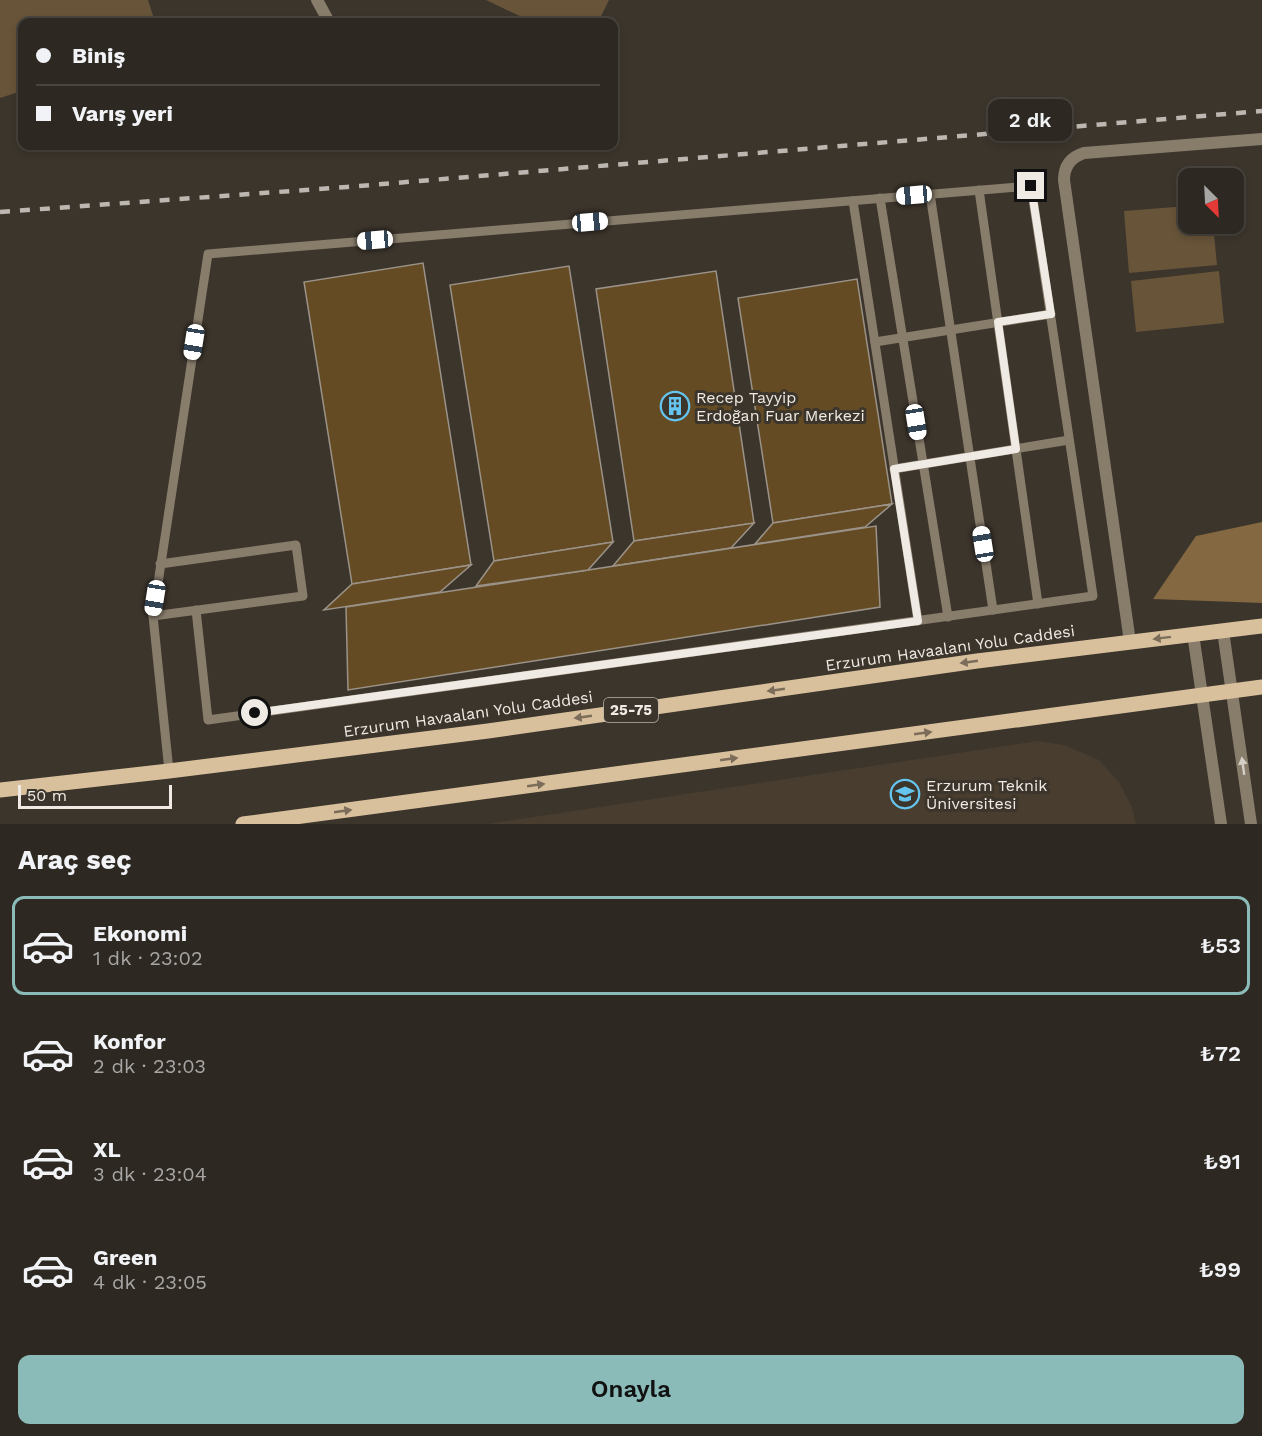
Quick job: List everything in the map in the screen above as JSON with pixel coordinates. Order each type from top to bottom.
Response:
[{"type":"main road","name":"Erzurum Havaalanı Yolu Caddesi","points":[[0,790],[488,731],[977,661],[1262,626]]},
{"type":"main road","points":[[243,824],[1262,687]]},
{"type":"street","points":[[317,0],[327,18]]},
{"type":"street","points":[[1130,642],[1064,180],[1066,168],[1072,158],[1084,153],[1262,139]]},
{"type":"street","points":[[1223,631],[1251,824]]},
{"type":"street","points":[[1193,634],[1221,824]]},
{"type":"lane","points":[[169,771],[153,616],[207,254],[1031,186],[1093,596],[207,720],[196,610]]},
{"type":"lane","points":[[979,190],[1038,604]]},
{"type":"lane","points":[[930,194],[993,610]]},
{"type":"lane","points":[[880,198],[948,617]]},
{"type":"lane","points":[[853,201],[918,621]]},
{"type":"lane","points":[[875,342],[1051,314]]},
{"type":"lane","points":[[894,469],[1070,440]]},
{"type":"lane","points":[[153,616],[303,596],[296,545],[160,564]]},
{"type":"shaded area","points":[[0,0],[148,0],[154,18],[18,18],[18,92],[0,98]]},
{"type":"shaded area","points":[[486,0],[609,0],[600,18],[524,18]]},
{"type":"shaded area","points":[[1178,207],[1178,234],[1214,234],[1217,265],[1129,273],[1124,211]]},
{"type":"shaded area","points":[[1219,271],[1224,323],[1136,332],[1131,281]]},
{"type":"shaded area","points":[[1262,522],[1262,603],[1153,599],[1196,536]]},
{"type":"shaded area","name":"Erzurum Teknik Üniversitesi","points":[[1038,741],[1064,745],[1099,760],[1119,782],[1132,807],[1136,824],[487,824]]},
{"type":"building","points":[[423,263],[471,565],[352,584],[304,282]]},
{"type":"building","points":[[569,266],[613,542],[494,561],[450,285]]},
{"type":"building","name":"Recep Tayyip Erdoğan Fuar Merkezi","points":[[716,271],[754,523],[634,541],[596,289]]},
{"type":"building","points":[[857,279],[892,504],[773,523],[738,298]]},
{"type":"building","points":[[892,504],[865,527],[755,544],[773,523]]},
{"type":"building","points":[[754,523],[731,548],[613,566],[634,541]]},
{"type":"building","points":[[876,526],[880,607],[348,690],[346,607]]},
{"type":"building","points":[[613,542],[588,570],[476,586],[494,561]]},
{"type":"building","points":[[471,565],[440,592],[324,610],[352,584]]},
{"type":"railway","points":[[0,212],[347,187],[1262,111]]},
{"type":"place","name":"Recep Tayyip Erdoğan Fuar Merkezi","points":[[675,406]]},
{"type":"place","name":"Erzurum Teknik Üniversitesi","points":[[905,794]]},
{"type":"route","points":[[255,713],[918,621],[894,469],[1016,449],[998,322],[1051,314],[1031,186]]}]
